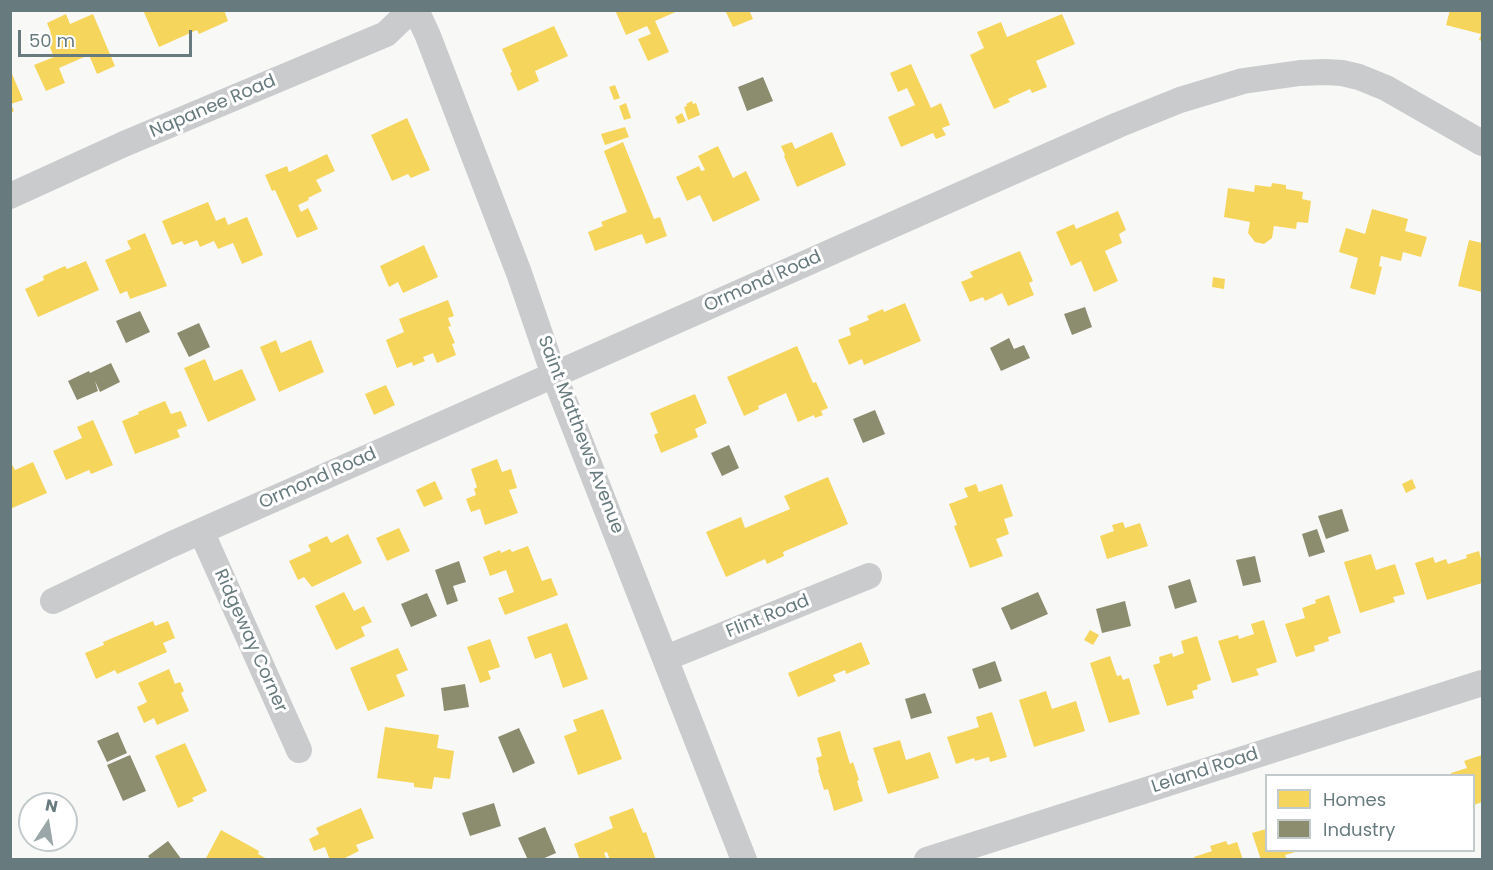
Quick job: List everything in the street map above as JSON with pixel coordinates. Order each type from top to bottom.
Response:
[{"type":"street","name":"Napanee Road","points":[[10,196],[124,144],[386,34],[411,10]]},
{"type":"street","name":"Saint Matthews Avenue","points":[[416,10],[519,273],[554,375],[744,860]]},
{"type":"street","name":"Ormond Road","points":[[53,601],[201,531],[1118,125],[1180,100],[1243,81],[1325,72],[1359,77],[1386,88],[1482,142]]},
{"type":"street","name":"Ridgeway Corner","points":[[201,531],[299,750]]},
{"type":"street","name":"Flint Road","points":[[666,658],[869,576]]},
{"type":"street","name":"Leland Road","points":[[927,860],[1482,683]]},
{"type":"building: Homes","points":[[143,10],[224,10],[228,21],[199,34],[197,30],[159,47]]},
{"type":"building: Homes","points":[[615,10],[680,10],[655,21],[669,52],[648,61],[638,39],[651,34],[647,26],[626,35]]},
{"type":"building: Homes","points":[[725,10],[749,10],[753,19],[733,27]]},
{"type":"building: Homes","points":[[1450,10],[1482,10],[1482,41],[1479,40],[1481,34],[1446,25]]},
{"type":"building: Homes","points":[[66,14],[70,24],[93,14],[115,66],[97,74],[89,55],[59,68],[65,83],[46,91],[34,65],[54,57],[45,35],[51,33],[47,23]]},
{"type":"building: Homes","points":[[1062,14],[1075,44],[1036,61],[1047,87],[1032,93],[1030,89],[1008,99],[1010,102],[994,109],[970,55],[984,48],[977,32],[1001,22],[1007,37]]},
{"type":"building: Homes","points":[[554,26],[568,56],[535,71],[539,81],[518,91],[502,49]]},
{"type":"building: Homes","points":[[911,64],[931,108],[941,103],[950,125],[942,128],[946,135],[936,139],[933,133],[901,147],[888,117],[915,105],[907,88],[898,92],[890,73]]},
{"type":"building: Homes","points":[[10,69],[23,100],[11,104],[14,111],[10,113]]},
{"type":"building: Homes","points":[[615,85],[620,98],[614,100],[609,87]]},
{"type":"building: Homes","points":[[692,101],[693,104],[696,103],[700,115],[688,120],[684,107]]},
{"type":"building: Homes","points":[[626,103],[631,118],[624,120],[619,106]]},
{"type":"building: Homes","points":[[682,113],[686,121],[678,124],[675,117]]},
{"type":"building: Homes","points":[[407,118],[430,170],[411,178],[408,174],[392,181],[371,135]]},
{"type":"building: Homes","points":[[625,127],[629,137],[605,145],[601,134]]},
{"type":"building: Homes","points":[[832,132],[846,165],[797,187],[781,146],[792,142],[795,149]]},
{"type":"building: Homes","points":[[623,142],[654,219],[660,217],[667,236],[646,244],[642,234],[595,251],[588,232],[603,226],[601,222],[627,212],[604,151]]},
{"type":"building: Homes","points":[[718,146],[733,178],[746,171],[760,200],[713,222],[700,195],[687,201],[676,177],[699,166],[701,171],[705,170],[698,156]]},
{"type":"building: Homes","points":[[327,154],[335,171],[316,180],[322,191],[298,205],[301,212],[308,208],[318,229],[297,238],[275,190],[272,191],[265,175],[287,166],[289,172]]},
{"type":"building: Homes","points":[[1272,183],[1286,185],[1286,189],[1303,192],[1302,199],[1311,201],[1308,223],[1297,222],[1296,229],[1274,226],[1272,238],[1264,244],[1255,242],[1248,233],[1250,222],[1224,217],[1228,188],[1254,192],[1255,185],[1271,187]]},
{"type":"building: Homes","points":[[208,202],[216,221],[225,217],[228,225],[247,217],[263,255],[242,264],[233,243],[218,249],[214,241],[200,247],[197,240],[184,245],[182,241],[172,245],[162,221]]},
{"type":"building: Homes","points":[[1372,209],[1408,219],[1405,231],[1427,237],[1421,257],[1403,252],[1401,261],[1381,256],[1379,266],[1382,267],[1375,295],[1350,288],[1358,258],[1339,252],[1346,228],[1365,234]]},
{"type":"building: Homes","points":[[1118,211],[1126,230],[1119,234],[1122,243],[1105,251],[1118,281],[1094,292],[1081,261],[1071,266],[1056,232],[1074,224],[1076,229]]},
{"type":"building: Homes","points":[[145,233],[167,286],[130,299],[127,291],[120,294],[105,260],[131,249],[127,241]]},
{"type":"building: Homes","points":[[1469,240],[1482,243],[1482,292],[1458,286]]},
{"type":"building: Homes","points":[[424,245],[438,277],[403,293],[398,282],[389,287],[380,266]]},
{"type":"building: Homes","points":[[1020,251],[1033,281],[1029,283],[1034,295],[1008,306],[1002,293],[985,301],[983,297],[970,302],[961,282],[973,277],[970,272]]},
{"type":"building: Homes","points":[[86,261],[99,290],[38,317],[25,289],[44,280],[43,276],[65,266],[67,269]]},
{"type":"building: Homes","points":[[1213,277],[1225,279],[1224,289],[1212,287]]},
{"type":"building: Homes","points":[[448,300],[454,316],[448,318],[451,326],[448,327],[455,343],[452,344],[456,355],[437,363],[433,353],[423,357],[425,361],[413,366],[412,362],[397,368],[386,340],[404,332],[399,319]]},
{"type":"building: Homes","points":[[905,303],[921,341],[864,365],[862,359],[849,365],[838,340],[851,335],[849,328],[869,320],[867,316]]},
{"type":"building: Homes","points":[[276,340],[281,353],[311,340],[324,372],[279,392],[260,347]]},
{"type":"building: Homes","points":[[797,346],[813,383],[816,382],[828,408],[821,411],[823,415],[815,418],[814,415],[798,422],[786,393],[758,406],[759,409],[744,416],[727,377]]},
{"type":"building: Homes","points":[[205,359],[214,381],[242,369],[256,400],[208,422],[184,368]]},
{"type":"building: Homes","points":[[386,385],[395,405],[374,415],[365,394]]},
{"type":"building: Homes","points":[[695,394],[707,423],[695,429],[698,437],[661,453],[654,435],[658,433],[650,413]]},
{"type":"building: Homes","points":[[165,401],[171,414],[181,411],[187,426],[177,430],[180,437],[135,454],[122,421]]},
{"type":"building: Homes","points":[[93,420],[113,465],[91,474],[89,470],[66,480],[53,451],[82,438],[77,427]]},
{"type":"building: Homes","points":[[497,459],[502,472],[511,469],[517,488],[509,490],[518,513],[485,525],[480,509],[471,512],[466,499],[476,495],[474,489],[477,487],[471,469]]},
{"type":"building: Homes","points":[[10,461],[15,470],[33,462],[47,493],[10,509]]},
{"type":"building: Homes","points":[[828,477],[848,524],[783,552],[784,556],[767,564],[765,559],[726,577],[706,532],[741,517],[745,528],[790,509],[784,496]]},
{"type":"building: Homes","points":[[1412,479],[1416,488],[1406,493],[1402,484]]},
{"type":"building: Homes","points":[[435,481],[443,499],[424,507],[416,490]]},
{"type":"building: Homes","points":[[976,484],[979,492],[1002,484],[1013,516],[1004,519],[1009,534],[996,539],[1003,556],[970,568],[954,526],[957,525],[949,504],[968,497],[964,488]]},
{"type":"building: Homes","points":[[1123,522],[1125,528],[1140,523],[1148,546],[1107,559],[1100,536],[1114,531],[1112,525]]},
{"type":"building: Homes","points":[[399,528],[410,551],[387,561],[376,538]]},
{"type":"building: Homes","points":[[348,534],[362,563],[312,587],[304,577],[298,580],[289,561],[311,551],[308,545],[327,536],[331,543]]},
{"type":"building: Homes","points":[[528,546],[542,581],[551,578],[558,595],[505,615],[498,598],[514,592],[506,570],[490,576],[483,557],[500,550],[501,553],[510,549],[512,552]]},
{"type":"building: Homes","points":[[1479,551],[1482,563],[1482,583],[1427,600],[1415,563],[1433,557],[1435,563],[1446,559],[1448,564],[1467,558],[1466,555]]},
{"type":"building: Homes","points":[[1371,554],[1376,570],[1395,564],[1405,594],[1393,597],[1395,602],[1360,613],[1344,562]]},
{"type":"building: Homes","points":[[344,592],[354,611],[364,606],[372,622],[361,627],[365,636],[336,650],[315,606]]},
{"type":"building: Homes","points":[[1329,595],[1341,633],[1328,637],[1329,641],[1314,646],[1315,651],[1296,657],[1285,624],[1305,618],[1302,608]]},
{"type":"building: Homes","points":[[1264,620],[1277,662],[1256,669],[1259,675],[1232,683],[1218,641],[1238,635],[1239,639],[1254,634],[1251,624]]},
{"type":"building: Homes","points":[[153,621],[155,626],[168,621],[175,638],[163,643],[167,652],[117,674],[115,670],[96,679],[85,653],[104,645],[103,642]]},
{"type":"building: Homes","points":[[567,623],[588,679],[563,688],[551,653],[535,659],[527,637]]},
{"type":"building: Homes","points":[[1090,630],[1099,635],[1093,645],[1084,640]]},
{"type":"building: Homes","points":[[1197,636],[1211,680],[1197,685],[1198,689],[1192,691],[1194,698],[1167,706],[1153,665],[1160,663],[1159,657],[1172,653],[1173,657],[1184,653],[1181,641]]},
{"type":"building: Homes","points":[[490,639],[500,667],[488,671],[491,679],[480,683],[467,647]]},
{"type":"building: Homes","points":[[861,642],[870,664],[846,674],[845,670],[833,675],[836,681],[798,697],[788,673]]},
{"type":"building: Homes","points":[[398,648],[408,670],[396,675],[405,696],[368,711],[350,668]]},
{"type":"building: Homes","points":[[1110,656],[1117,676],[1121,675],[1123,680],[1129,678],[1140,714],[1109,723],[1090,663]]},
{"type":"building: Homes","points":[[169,669],[175,684],[180,682],[184,691],[181,693],[189,711],[157,725],[154,718],[144,723],[137,707],[147,702],[138,683]]},
{"type":"building: Homes","points":[[1046,691],[1052,709],[1076,701],[1085,731],[1034,747],[1019,700]]},
{"type":"building: Homes","points":[[603,709],[622,759],[578,775],[564,736],[577,731],[573,720]]},
{"type":"building: Homes","points":[[992,712],[1007,757],[990,762],[989,757],[975,761],[974,758],[956,764],[947,737],[979,727],[976,717]]},
{"type":"building: Homes","points":[[385,727],[439,735],[437,748],[454,751],[450,779],[434,777],[432,789],[414,787],[414,783],[377,778]]},
{"type":"building: Homes","points":[[840,731],[850,764],[853,762],[859,780],[857,781],[863,801],[834,811],[828,789],[824,790],[818,770],[816,758],[822,756],[817,738]]},
{"type":"building: Homes","points":[[900,740],[906,760],[930,752],[939,778],[888,794],[873,748]]},
{"type":"building: Homes","points":[[185,743],[207,791],[192,798],[194,801],[178,808],[155,756]]},
{"type":"building: Homes","points":[[1482,755],[1482,802],[1475,805],[1475,774],[1451,773],[1467,768],[1464,761]]},
{"type":"building: Homes","points":[[361,808],[374,838],[356,845],[359,851],[341,860],[330,860],[325,847],[314,851],[309,839],[319,834],[316,828]]},
{"type":"building: Homes","points":[[633,808],[643,833],[646,832],[656,860],[610,860],[607,852],[604,853],[607,860],[580,860],[574,844],[613,828],[609,817]]},
{"type":"building: Homes","points":[[1265,829],[1265,852],[1296,852],[1285,855],[1287,860],[1261,860],[1252,833]]},
{"type":"building: Homes","points":[[221,830],[259,851],[258,854],[269,860],[205,860]]},
{"type":"building: Homes","points":[[1226,841],[1228,845],[1237,842],[1243,860],[1194,860],[1194,857],[1212,851],[1210,846]]},
{"type":"building: Industry","points":[[763,77],[773,101],[747,111],[738,87]]},
{"type":"building: Industry","points":[[1085,307],[1092,327],[1072,335],[1064,314]]},
{"type":"building: Industry","points":[[140,311],[150,332],[126,343],[116,321]]},
{"type":"building: Industry","points":[[199,323],[210,347],[189,357],[177,333]]},
{"type":"building: Industry","points":[[1009,338],[1014,349],[1024,345],[1030,358],[1001,371],[990,348]]},
{"type":"building: Industry","points":[[111,363],[120,382],[100,392],[95,381],[98,391],[77,400],[68,381]]},
{"type":"building: Industry","points":[[875,410],[885,434],[863,443],[853,419]]},
{"type":"building: Industry","points":[[729,445],[739,468],[722,476],[711,453]]},
{"type":"building: Industry","points":[[1342,509],[1349,531],[1326,539],[1318,516]]},
{"type":"building: Industry","points":[[1317,529],[1325,552],[1309,557],[1302,534]]},
{"type":"building: Industry","points":[[1255,556],[1261,582],[1243,586],[1236,560]]},
{"type":"building: Industry","points":[[459,561],[466,582],[453,586],[458,601],[447,605],[435,570]]},
{"type":"building: Industry","points":[[1190,579],[1197,602],[1175,609],[1168,586]]},
{"type":"building: Industry","points":[[1038,592],[1048,614],[1011,630],[1001,608]]},
{"type":"building: Industry","points":[[427,593],[437,616],[411,627],[401,604]]},
{"type":"building: Industry","points":[[1125,601],[1131,626],[1102,633],[1096,609]]},
{"type":"building: Industry","points":[[995,661],[1002,681],[979,689],[972,669]]},
{"type":"building: Industry","points":[[465,684],[469,707],[444,711],[441,688]]},
{"type":"building: Industry","points":[[925,693],[932,713],[911,719],[905,699]]},
{"type":"building: Industry","points":[[519,728],[535,763],[513,773],[498,737]]},
{"type":"building: Industry","points":[[118,732],[127,753],[107,762],[97,741]]},
{"type":"building: Industry","points":[[130,755],[146,791],[123,801],[107,765]]},
{"type":"building: Industry","points":[[494,803],[501,826],[470,836],[462,813]]},
{"type":"building: Industry","points":[[545,827],[556,853],[540,860],[528,860],[518,838]]},
{"type":"building: Industry","points":[[168,841],[182,860],[151,860],[148,856]]}]
